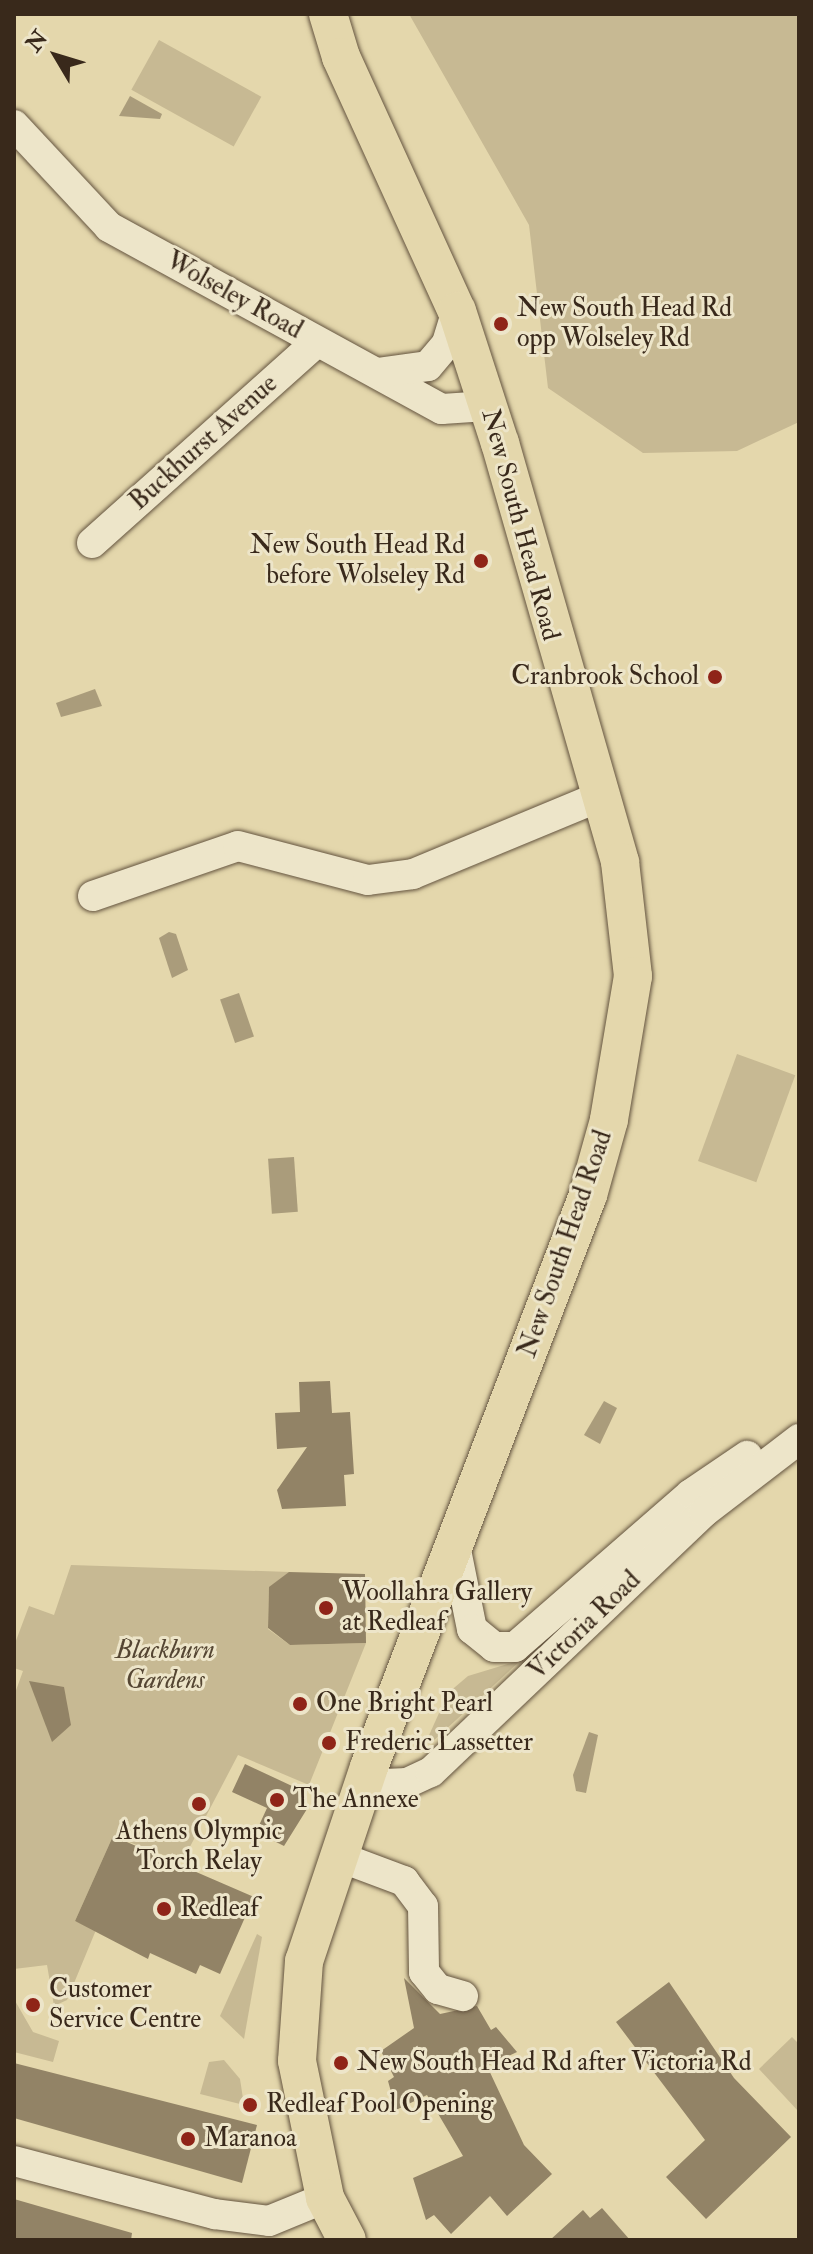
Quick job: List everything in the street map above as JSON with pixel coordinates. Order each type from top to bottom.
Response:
[{"type":"main road","name":"New South Head Road","points":[[328,14],[341,57],[457,311],[601,796],[631,918],[633,976],[609,1120],[455,1545],[362,1785],[312,1931],[297,2013],[297,2061],[325,2198],[347,2240]]},
{"type":"street","name":"Wolseley Road","points":[[14,125],[109,227],[316,343],[442,409],[487,406]]},
{"type":"street","points":[[375,373],[428,366],[447,343],[457,311]]},
{"type":"street","name":"Buckhurst Avenue","points":[[92,543],[316,343]]},
{"type":"street","points":[[93,896],[238,846],[368,880],[413,874],[601,796]]},
{"type":"street","points":[[455,1545],[472,1629],[494,1647],[515,1647],[709,1480],[799,1428]]},
{"type":"street","name":"Victoria Road","points":[[362,1785],[394,1786],[431,1772],[704,1512],[799,1439]]},
{"type":"street","points":[[337,1856],[404,1881],[423,1906],[424,1972],[438,1989],[463,1996]]},
{"type":"street","points":[[14,2161],[215,2214],[269,2221],[325,2198]]},
{"type":"green space","points":[[409,14],[799,14],[799,422],[737,451],[643,453],[548,388],[529,225]]},
{"type":"green space","points":[[159,40],[261,97],[234,147],[131,90]]},
{"type":"green space","points":[[737,1054],[795,1075],[756,1182],[698,1161]]},
{"type":"green space","name":"Blackburn Gardens","points":[[71,1565],[290,1572],[269,1588],[268,1629],[290,1645],[366,1643],[309,1785],[238,1755],[182,1862],[113,1836],[75,1921],[96,1930],[67,2000],[54,2006],[47,1965],[14,1969],[14,1696],[23,1671],[14,1668],[14,1646],[29,1606],[54,1615]]},
{"type":"green space","points":[[521,1660],[430,1744],[426,1742],[448,1693],[468,1676]]},
{"type":"green space","points":[[257,1934],[262,1937],[244,2039],[220,2016]]},
{"type":"green space","points":[[14,1999],[33,2032],[59,2041],[53,2062],[14,2052]]},
{"type":"green space","points":[[792,2037],[799,2044],[799,2112],[759,2069]]},
{"type":"green space","points":[[224,2060],[240,2079],[244,2105],[200,2094],[209,2062]]},
{"type":"shaded area","points":[[130,96],[162,114],[160,119],[119,116]]},
{"type":"shaded area","points":[[95,689],[102,706],[61,717],[56,703]]},
{"type":"shaded area","points":[[169,932],[176,934],[188,970],[172,978],[159,938]]},
{"type":"shaded area","points":[[239,993],[254,1036],[235,1043],[220,1000]]},
{"type":"shaded area","points":[[294,1157],[298,1212],[272,1214],[268,1159]]},
{"type":"shaded area","points":[[604,1401],[617,1408],[600,1444],[584,1435]]},
{"type":"shaded area","points":[[589,1732],[598,1735],[586,1793],[576,1791],[573,1775]]},
{"type":"building","points":[[330,1381],[332,1413],[350,1412],[354,1474],[344,1475],[346,1506],[282,1509],[277,1490],[307,1447],[277,1449],[275,1413],[300,1412],[299,1382]]},
{"type":"building","points":[[289,1572],[365,1574],[366,1643],[290,1645],[268,1628],[269,1587]]},
{"type":"building","points":[[29,1681],[64,1687],[71,1725],[52,1742]]},
{"type":"building","name":"The Annexe","points":[[245,1764],[307,1793],[307,1809],[284,1846],[256,1832],[267,1808],[232,1792]]},
{"type":"building","name":"Redleaf","points":[[113,1836],[254,1897],[220,1974],[200,1965],[196,1974],[150,1953],[148,1959],[75,1921]]},
{"type":"building","points":[[404,1978],[440,2014],[477,2006],[491,2030],[496,2027],[517,2052],[487,2066],[524,2145],[552,2174],[507,2216],[490,2196],[451,2234],[434,2215],[426,2220],[413,2178],[463,2156],[427,2095],[396,2110],[388,2081],[394,2077],[381,2051],[414,2028]]},
{"type":"building","points":[[669,1982],[734,2078],[791,2137],[706,2219],[666,2177],[705,2140],[616,2022]]},
{"type":"building","points":[[14,2063],[257,2125],[242,2183],[14,2118]]},
{"type":"building","points":[[14,2199],[132,2233],[131,2240],[14,2240]]},
{"type":"building","points":[[602,2208],[630,2240],[550,2240],[583,2210],[590,2218]]},
{"type":"place","name":"New South Head Rd opp Wolseley Rd","points":[[501,324]]},
{"type":"place","name":"New South Head Rd before Wolseley Rd","points":[[481,561]]},
{"type":"place","name":"Cranbrook School","points":[[715,677]]},
{"type":"place","name":"Woollahra Gallery at Redleaf","points":[[326,1608]]},
{"type":"place","name":"One Bright Pearl","points":[[300,1704]]},
{"type":"place","name":"Frederic Lassetter","points":[[329,1743]]},
{"type":"place","name":"The Annexe","points":[[277,1800]]},
{"type":"place","name":"Athens Olympic Torch Relay","points":[[199,1804]]},
{"type":"place","name":"Redleaf","points":[[164,1909]]},
{"type":"place","name":"Customer Service Centre","points":[[33,2005]]},
{"type":"place","name":"New South Head Rd after Victoria Rd","points":[[341,2063]]},
{"type":"place","name":"Redleaf Pool Opening","points":[[250,2105]]},
{"type":"place","name":"Maranoa","points":[[188,2139]]}]
